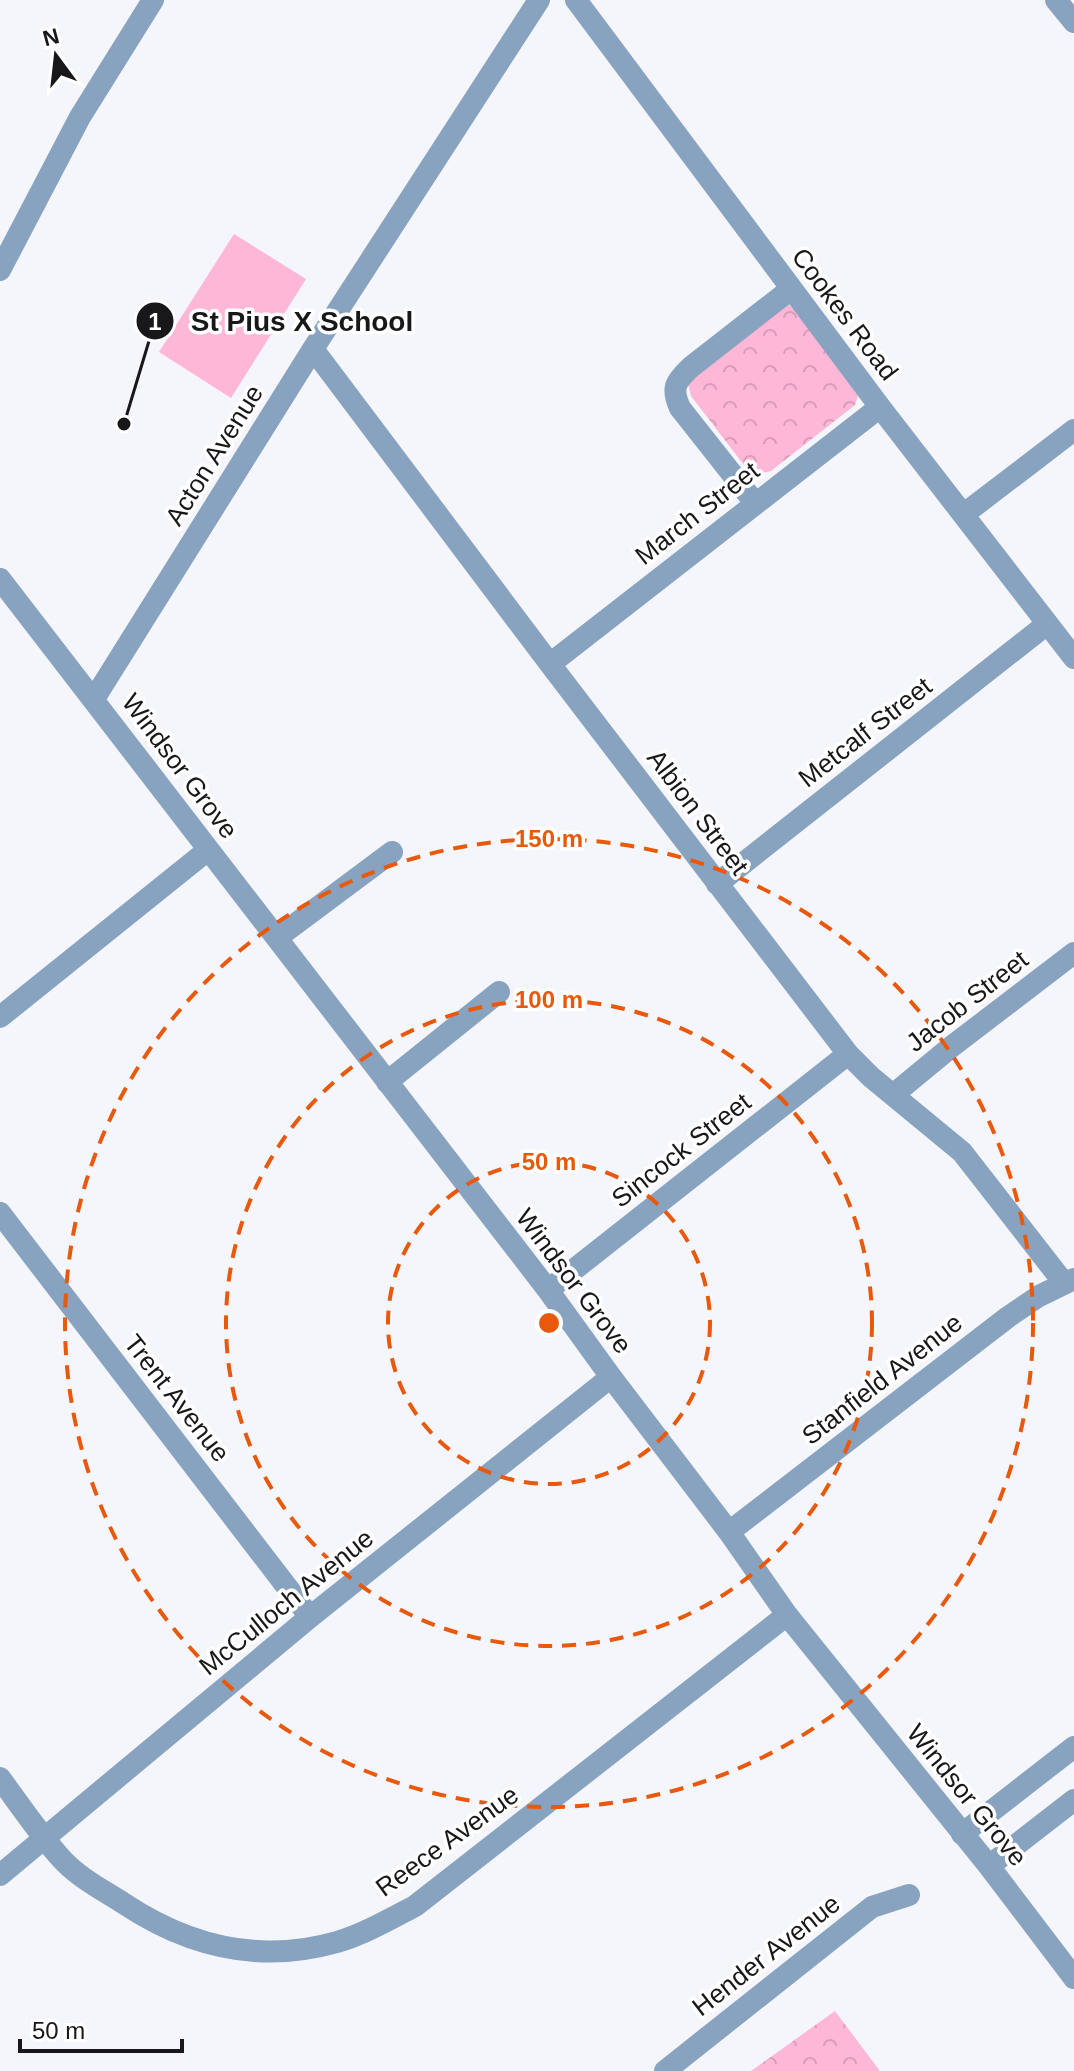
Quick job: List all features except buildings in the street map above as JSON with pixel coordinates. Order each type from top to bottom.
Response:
[{"type":"street","points":[[0,270],[80,117],[153,0]]},
{"type":"street","name":"Acton Avenue","points":[[94,699],[313,349],[539,0]]},
{"type":"street","name":"Cookes Road","points":[[576,0],[880,407],[1074,658]]},
{"type":"street","points":[[1056,0],[1074,22]]},
{"type":"street","points":[[755,503],[680,408],[674,394],[678,379],[691,367],[791,289]]},
{"type":"street","name":"Albion Street","points":[[313,349],[848,1054],[871,1077],[962,1152],[1069,1281]]},
{"type":"street","name":"March Street","points":[[550,664],[880,407]]},
{"type":"street","points":[[964,514],[1074,430]]},
{"type":"street","name":"Windsor Grove","points":[[0,579],[548,1290],[729,1532],[787,1615],[989,1866],[1074,1978]]},
{"type":"street","name":"Metcalf Street","points":[[717,884],[1047,624]]},
{"type":"street","points":[[0,1017],[208,850]]},
{"type":"street","points":[[278,937],[392,852]]},
{"type":"street","name":"Jacob Street","points":[[894,1094],[1074,953]]},
{"type":"street","points":[[387,1082],[499,992]]},
{"type":"street","name":"Sincock Street","points":[[548,1290],[848,1054]]},
{"type":"street","name":"Trent Avenue","points":[[0,1213],[310,1617]]},
{"type":"street","name":"Stanfield Avenue","points":[[729,1532],[1008,1317],[1069,1281]]},
{"type":"street","name":"McCulloch Avenue","points":[[0,1875],[310,1617],[611,1377]]},
{"type":"street","name":"Reece Avenue","points":[[0,1778],[60,1857],[82,1877],[145,1918],[216,1946],[264,1953],[303,1949],[340,1941],[415,1906],[787,1615]]},
{"type":"street","points":[[962,1834],[1074,1747]]},
{"type":"street","points":[[989,1866],[1074,1800]]},
{"type":"street","name":"Hender Avenue","points":[[665,2071],[872,1907],[909,1895]]},
{"type":"green space","points":[[234,234],[306,279],[231,398],[159,352]]},
{"type":"green space","points":[[789,305],[799,311],[858,396],[855,405],[771,471],[759,474],[747,469],[691,396],[688,384],[776,306]]},
{"type":"green space","points":[[835,2011],[880,2071],[751,2071]]},
{"type":"place","name":"St Pius X School","points":[[124,424]]}]
